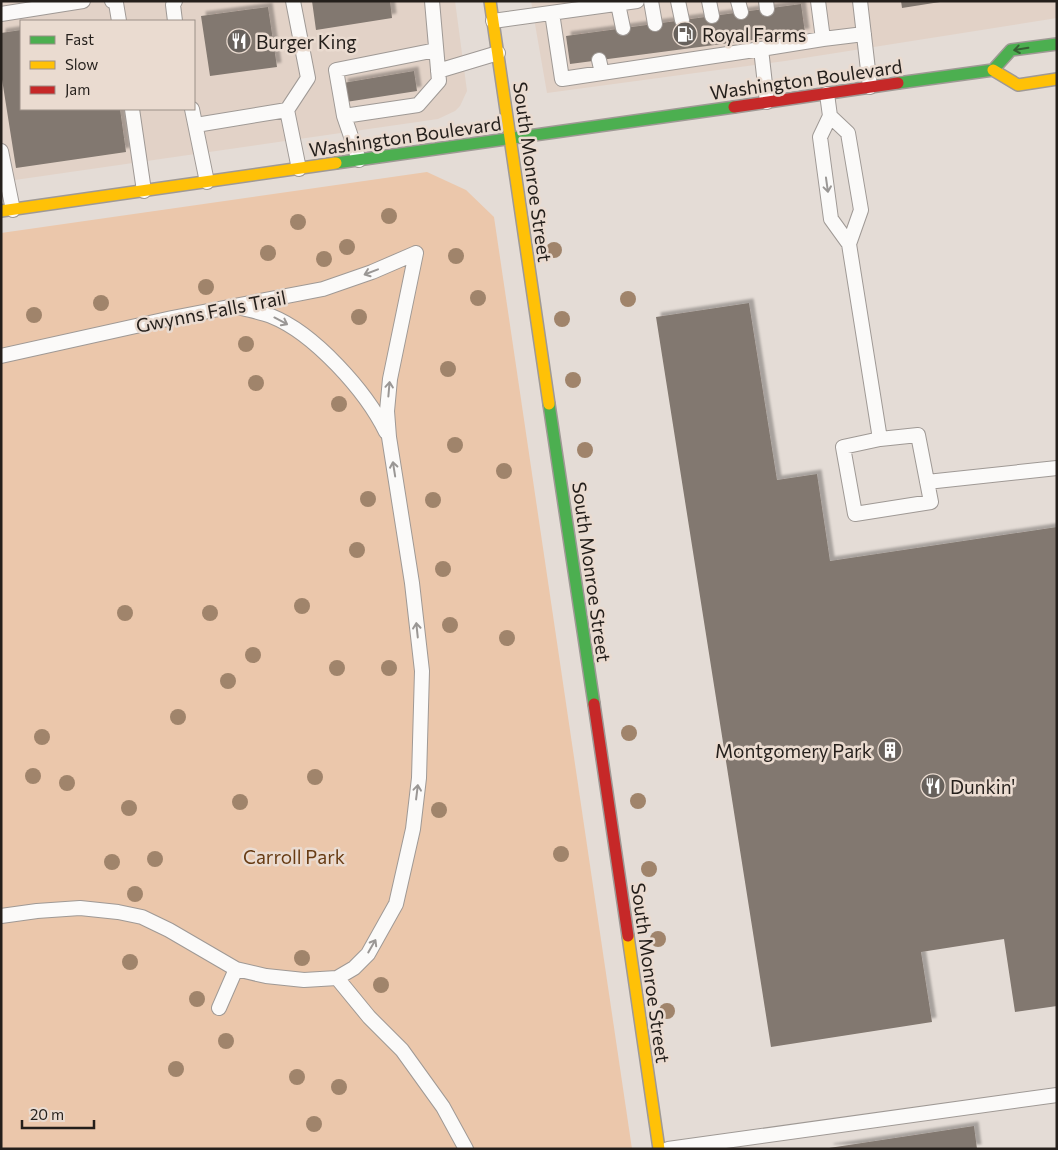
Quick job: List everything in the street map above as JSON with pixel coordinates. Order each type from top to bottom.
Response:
[{"type":"main road","name":"South Monroe Street","points":[[490,1],[659,1149]]},
{"type":"main road","points":[[1057,44],[1011,50],[993,70],[1018,85],[1057,79]]},
{"type":"main road","name":"Washington Boulevard","points":[[7,210],[993,70]]},
{"type":"lane","points":[[1,14],[83,1]]},
{"type":"lane","points":[[112,1],[116,4],[119,20]]},
{"type":"lane","points":[[175,1],[173,5],[175,20]]},
{"type":"lane","points":[[293,1],[308,78],[287,110],[299,169]]},
{"type":"lane","points":[[344,116],[418,105],[439,82],[432,1]]},
{"type":"lane","points":[[493,21],[552,13],[570,6],[618,4],[637,1]]},
{"type":"lane","points":[[651,1],[655,24]]},
{"type":"lane","points":[[678,1],[682,20]]},
{"type":"lane","points":[[709,1],[712,16]]},
{"type":"lane","points":[[818,1],[823,40]]},
{"type":"lane","points":[[860,1],[870,87]]},
{"type":"lane","points":[[618,4],[623,28]]},
{"type":"lane","points":[[552,13],[562,79],[601,66],[719,49],[823,40],[864,34]]},
{"type":"lane","points":[[761,45],[767,102]]},
{"type":"lane","points":[[360,160],[344,116],[336,70],[436,50]]},
{"type":"lane","points":[[438,71],[498,53]]},
{"type":"lane","points":[[827,94],[830,116],[820,137],[832,218],[849,244],[880,439]]},
{"type":"lane","points":[[132,110],[144,191]]},
{"type":"lane","points":[[192,110],[207,182]]},
{"type":"lane","points":[[196,125],[287,110]]},
{"type":"lane","points":[[830,116],[848,133],[861,210],[849,244]]},
{"type":"lane","points":[[1,151],[7,210]]},
{"type":"lane","name":"Gwynns Falls Trail","points":[[1,356],[172,318],[323,289],[372,272],[416,253],[390,380],[387,411],[389,437]]},
{"type":"lane","points":[[1,916],[80,908],[118,912],[142,918],[168,930],[236,969],[266,976],[304,980],[337,978],[354,968],[368,954],[396,904],[413,829],[419,778],[422,670],[412,583],[389,437],[371,405],[351,380],[331,359],[297,330],[271,316],[234,306]]},
{"type":"lane","points":[[918,435],[931,502],[855,514],[843,447],[880,439],[918,435]]},
{"type":"lane","points":[[927,482],[1057,468]]},
{"type":"lane","points":[[219,1008],[236,969]]},
{"type":"lane","points":[[337,978],[369,1017],[402,1050],[443,1107],[466,1149]]},
{"type":"lane","points":[[668,1149],[1057,1095]]},
{"type":"shaded area","points":[[1,1],[455,1],[467,91],[460,106],[455,111],[438,119],[1,182]]},
{"type":"shaded area","points":[[531,1],[1057,1],[1057,18],[785,61],[547,93]]},
{"type":"green space","name":"Carroll Park","points":[[427,172],[466,190],[494,217],[632,1149],[1,1149],[1,233]]},
{"type":"building","points":[[312,1],[390,1],[392,18],[316,30]]},
{"type":"building","points":[[901,1],[940,1],[940,2],[902,8]]},
{"type":"building","name":"Royal Farms","points":[[801,4],[805,33],[570,64],[566,36]]},
{"type":"building","name":"Burger King","points":[[268,7],[277,67],[210,76],[201,16]]},
{"type":"building","points":[[20,30],[20,110],[120,110],[126,152],[16,168],[1,73],[1,33]]},
{"type":"building","points":[[414,71],[417,91],[346,102],[343,83]]},
{"type":"building","name":"Montgomery Park","points":[[749,303],[777,480],[817,474],[830,561],[1057,527],[1057,1006],[1015,1012],[1004,939],[921,952],[932,1022],[771,1047],[656,317]]},
{"type":"building","points":[[974,1126],[977,1149],[829,1149],[829,1148]]},
{"type":"traffic: fast","points":[[898,83],[993,70],[1011,50],[1057,44]]},
{"type":"traffic: fast","points":[[336,163],[734,107]]},
{"type":"traffic: fast","points":[[549,404],[594,704]]},
{"type":"traffic: slow","points":[[490,1],[549,404]]},
{"type":"traffic: slow","points":[[993,70],[1018,85],[1057,79]]},
{"type":"traffic: slow","points":[[1,211],[336,163]]},
{"type":"traffic: slow","points":[[628,936],[659,1149]]},
{"type":"traffic: jam","points":[[734,107],[898,83]]},
{"type":"traffic: jam","points":[[594,704],[628,936]]},
{"type":"place","name":"Royal Farms","points":[[685,34]]},
{"type":"place","name":"Burger King","points":[[239,41]]},
{"type":"place","name":"Montgomery Park","points":[[890,750]]},
{"type":"place","name":"Dunkin'","points":[[933,786]]}]
